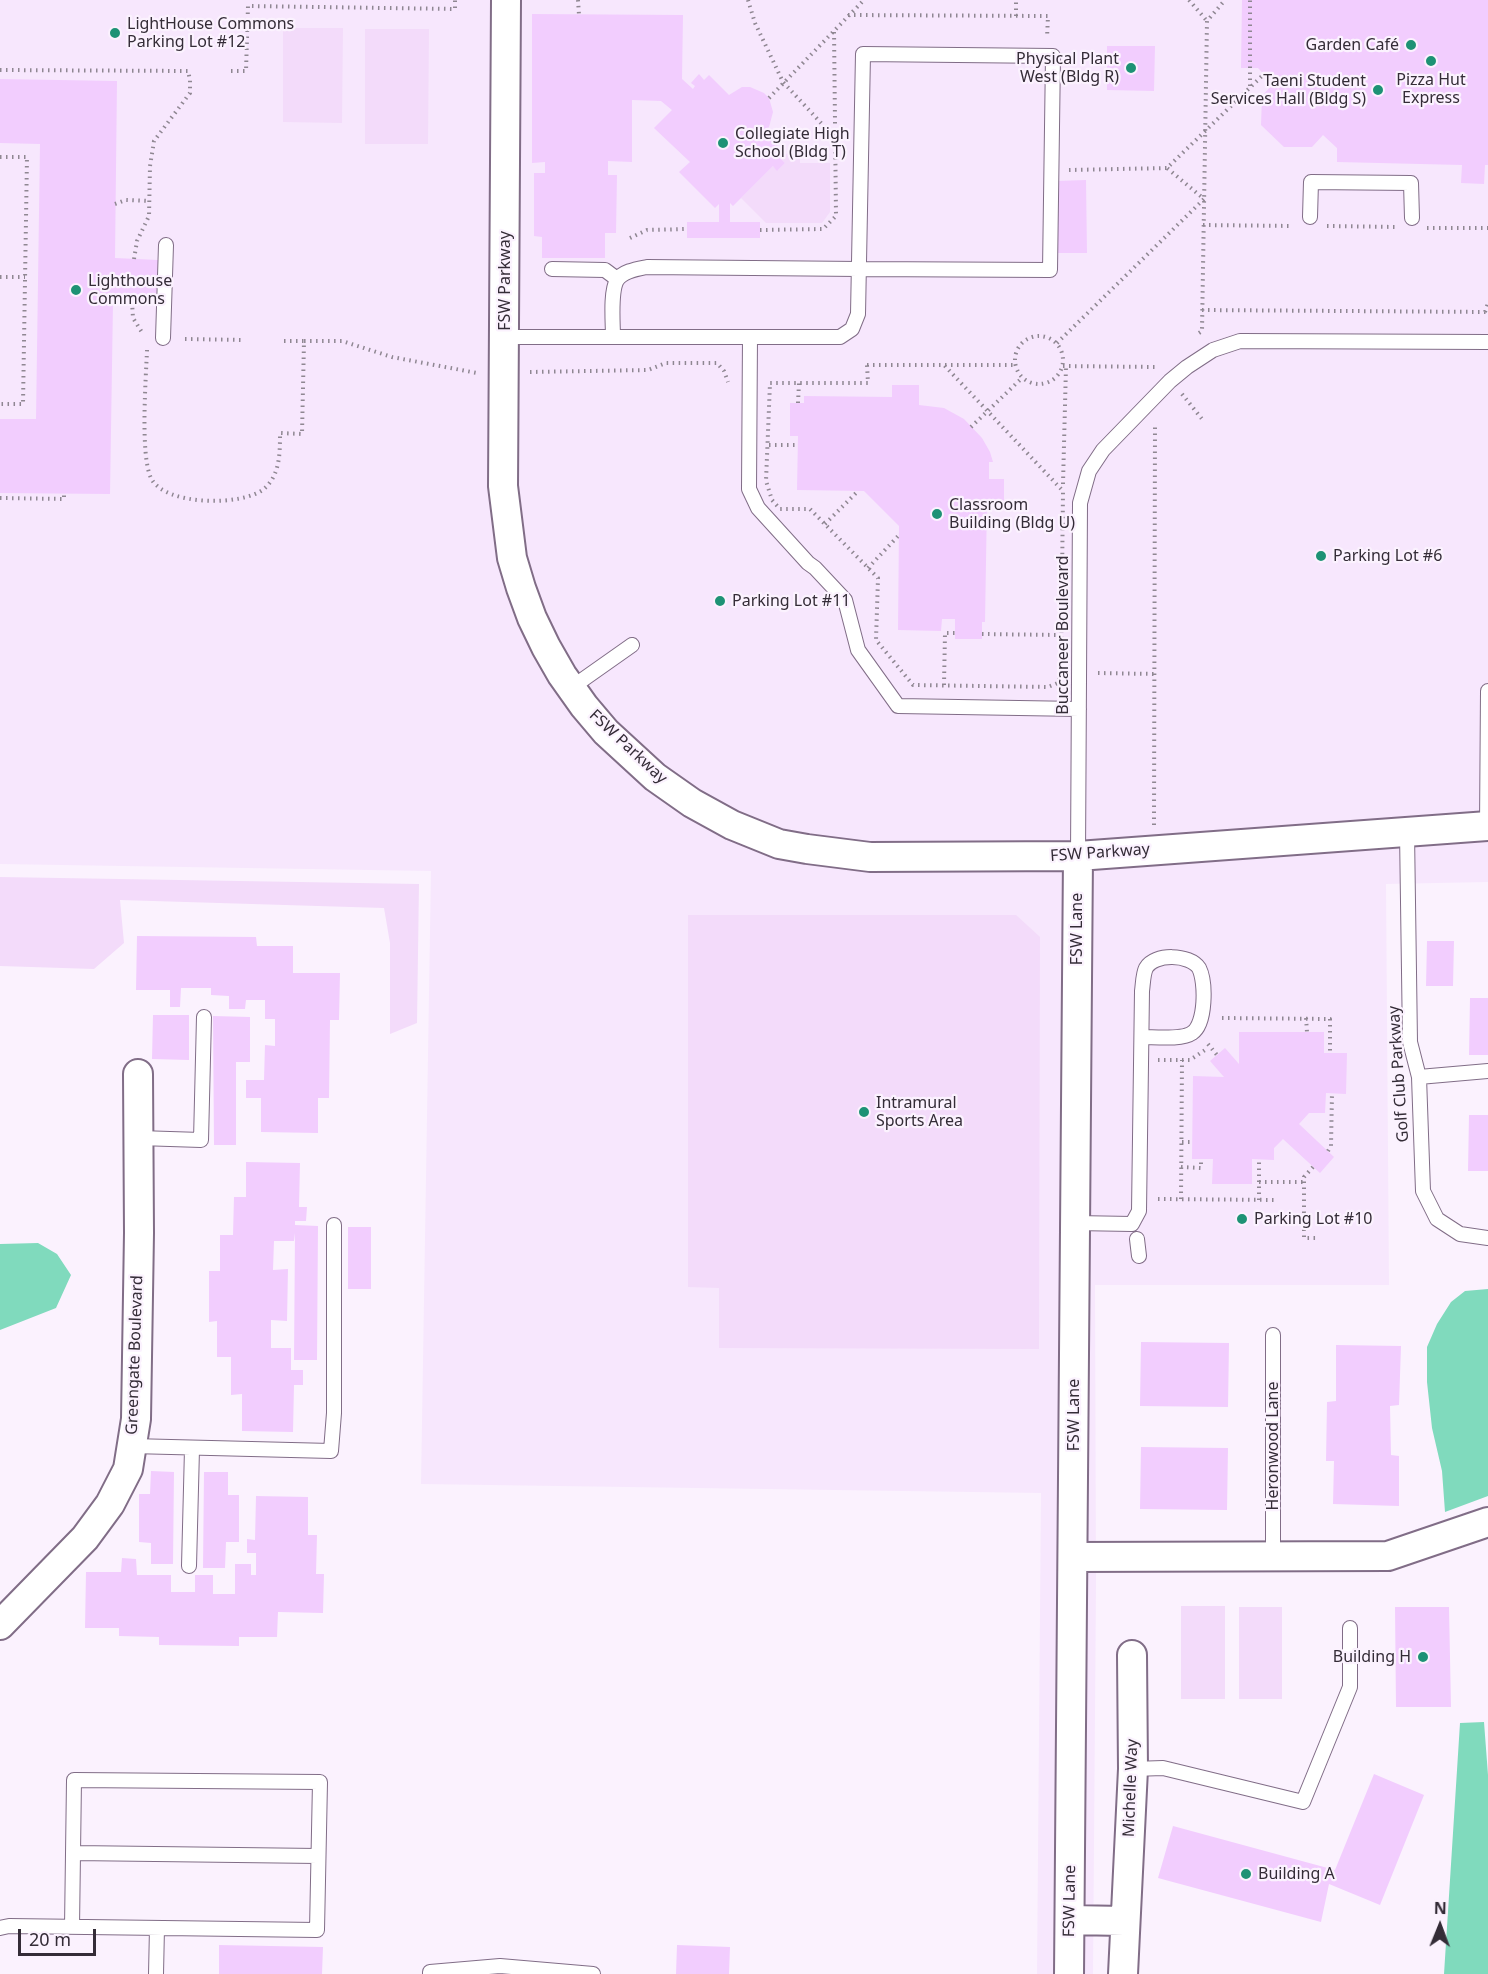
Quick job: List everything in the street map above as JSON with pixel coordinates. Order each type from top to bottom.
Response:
[{"type":"street","name":"FSW Parkway","points":[[506,0],[503,486],[512,558],[532,618],[546,647],[571,688],[606,732],[655,777],[693,803],[732,825],[779,844],[870,857],[1078,856],[1487,826]]},
{"type":"street","name":"FSW Lane","points":[[1069,1974],[1078,856]]},
{"type":"street","name":"Greengate Boulevard","points":[[0,1625],[85,1538],[104,1513],[128,1469],[136,1419],[138,1074]]},
{"type":"street","points":[[1073,1557],[1388,1556],[1488,1522]]},
{"type":"street","name":"Michelle Way","points":[[1123,1974],[1133,1769],[1132,1655]]},
{"type":"street","points":[[1070,1920],[1124,1922]]},
{"type":"lane","points":[[504,337],[613,337],[750,337],[840,337],[852,329],[858,314],[859,269],[863,54],[1053,56],[1050,270],[859,269],[647,267],[629,271],[617,279],[613,292],[613,337]]},
{"type":"lane","points":[[1315,222],[1311,182],[1411,183],[1416,223]]},
{"type":"lane","points":[[163,338],[166,245]]},
{"type":"lane","points":[[552,269],[605,270],[617,279]]},
{"type":"lane","points":[[750,337],[749,489],[758,508],[845,600],[858,650],[898,706],[1079,709]]},
{"type":"lane","name":"Buccaneer Boulevard","points":[[1078,856],[1080,503],[1089,471],[1102,450],[1170,381],[1187,367],[1213,350],[1240,341],[1488,342]]},
{"type":"lane","points":[[571,688],[632,645]]},
{"type":"lane","points":[[1487,826],[1488,692]]},
{"type":"lane","name":"Golf Club Parkway","points":[[1407,832],[1410,1042],[1419,1077],[1423,1191],[1437,1219],[1460,1234],[1488,1238]]},
{"type":"lane","points":[[1075,1223],[1132,1224],[1139,1211],[1142,991],[1146,968],[1152,962],[1162,958],[1183,958],[1193,962],[1199,969],[1203,980],[1201,1024],[1192,1034],[1178,1037],[1142,1037]]},
{"type":"lane","points":[[139,1138],[201,1140],[204,1017]]},
{"type":"lane","points":[[1419,1077],[1488,1071]]},
{"type":"lane","points":[[131,1446],[331,1451],[334,1413],[334,1225]]},
{"type":"lane","points":[[1137,1239],[1138,1256]]},
{"type":"lane","name":"Heronwood Lane","points":[[1273,1335],[1273,1557]]},
{"type":"lane","points":[[189,1566],[192,1449]]},
{"type":"lane","points":[[1133,1769],[1163,1768],[1303,1802],[1350,1687],[1350,1628]]},
{"type":"lane","points":[[0,1929],[9,1926],[72,1927],[317,1930],[320,1782],[74,1780],[72,1927]]},
{"type":"lane","points":[[74,1853],[318,1857]]},
{"type":"lane","points":[[156,1974],[157,1928]]},
{"type":"lane","points":[[430,1974],[430,1972],[500,1970],[592,1974]]},
{"type":"path","points":[[231,71],[246,71],[248,6],[454,9],[455,0]]},
{"type":"path","points":[[578,0],[579,15]]},
{"type":"path","points":[[748,0],[755,23],[783,82],[834,137]]},
{"type":"path","points":[[769,98],[864,0]]},
{"type":"path","points":[[1016,0],[1016,16]]},
{"type":"path","points":[[1189,0],[1207,21]]},
{"type":"path","points":[[1192,338],[1202,331],[1207,21],[1225,0]]},
{"type":"path","points":[[1250,0],[1250,88]]},
{"type":"path","points":[[848,15],[1048,16]]},
{"type":"path","points":[[760,230],[823,229],[836,216],[834,29]]},
{"type":"path","points":[[0,70],[188,71],[190,93],[154,141],[150,166],[149,216],[136,241],[134,259]]},
{"type":"path","points":[[1167,168],[1264,74]]},
{"type":"path","points":[[0,157],[27,157],[23,404],[0,404]]},
{"type":"path","points":[[1052,170],[1167,168],[1204,199]]},
{"type":"path","points":[[1057,343],[1204,199]]},
{"type":"path","points":[[115,204],[126,200],[149,201]]},
{"type":"path","points":[[1315,222],[1399,227]]},
{"type":"path","points":[[1416,223],[1488,228]]},
{"type":"path","points":[[1203,225],[1299,226]]},
{"type":"path","points":[[630,238],[647,230],[687,229]]},
{"type":"path","points":[[0,277],[25,277]]},
{"type":"path","points":[[132,302],[132,318],[145,338]]},
{"type":"path","points":[[1202,310],[1486,312],[1488,303]]},
{"type":"path","points":[[1015,365],[867,365],[868,383],[770,383],[766,481],[772,500],[780,509],[810,509],[878,578],[876,640],[913,685],[1048,687],[1058,683],[1061,673],[1064,366],[1062,350],[1050,338],[1042,336],[1027,339],[1017,350],[1015,365],[1022,378],[1030,383],[1038,385],[1054,380],[1064,366]]},
{"type":"path","points":[[185,339],[245,340]]},
{"type":"path","points":[[284,341],[342,341],[392,357],[478,373],[648,370],[666,363],[717,363],[724,371],[728,382]]},
{"type":"path","points":[[147,346],[146,457],[151,478],[161,490],[177,496],[203,500],[235,500],[252,497],[265,488],[275,475],[280,456],[280,433],[302,434],[304,341]]},
{"type":"path","points":[[944,365],[1063,491]]},
{"type":"path","points":[[1064,366],[1158,367]]},
{"type":"path","points":[[971,427],[1022,378]]},
{"type":"path","points":[[798,403],[799,383]]},
{"type":"path","points":[[1177,403],[1182,395],[1202,419]]},
{"type":"path","points":[[1154,849],[1155,422]]},
{"type":"path","points":[[767,445],[798,446]]},
{"type":"path","points":[[825,525],[858,491]]},
{"type":"path","points":[[0,498],[64,499],[64,494]]},
{"type":"path","points":[[868,567],[899,535]]},
{"type":"path","points":[[944,685],[945,633],[955,633]]},
{"type":"path","points":[[982,634],[1061,635]]},
{"type":"path","points":[[1096,673],[1155,674]]},
{"type":"path","points":[[1221,1023],[1222,1017],[1330,1019],[1330,1053]]},
{"type":"path","points":[[1306,1018],[1306,1032]]},
{"type":"path","points":[[1141,1061],[1190,1060],[1215,1040]]},
{"type":"path","points":[[1209,1046],[1217,1055]]},
{"type":"path","points":[[1181,1199],[1182,1060]]},
{"type":"path","points":[[1328,1152],[1331,1146],[1332,1093]]},
{"type":"path","points":[[1182,1142],[1192,1142]]},
{"type":"path","points":[[1181,1167],[1201,1168],[1201,1159]]},
{"type":"path","points":[[1259,1159],[1259,1200]]},
{"type":"path","points":[[1313,1167],[1304,1176],[1304,1238],[1317,1238]]},
{"type":"path","points":[[1259,1182],[1304,1182]]},
{"type":"path","points":[[1139,1198],[1277,1200]]},
{"type":"shaded area","points":[[0,0],[1488,0],[1488,882],[1386,884],[1389,1285],[1095,1285],[1096,1583],[1093,1974],[1037,1974],[1041,1493],[421,1484],[431,871],[0,864]]},
{"type":"shaded area","points":[[283,28],[343,28],[342,123],[283,122]]},
{"type":"shaded area","points":[[365,29],[429,29],[428,144],[365,144]]},
{"type":"shaded area","points":[[792,149],[800,158],[800,163],[830,163],[830,212],[822,223],[766,223],[741,198],[773,166],[778,170],[785,163],[781,159]]},
{"type":"shaded area","points":[[0,877],[419,884],[417,1023],[390,1034],[390,943],[384,908],[120,900],[124,943],[94,969],[0,966]]},
{"type":"shaded area","name":"Intramural Sports Area","points":[[688,915],[1016,915],[1040,937],[1039,1349],[719,1348],[719,1288],[688,1287]]},
{"type":"shaded area","points":[[38,1243],[57,1254],[71,1275],[56,1308],[0,1330],[0,1244]]},
{"type":"shaded area","points":[[1488,1289],[1488,1496],[1445,1512],[1442,1471],[1432,1428],[1427,1382],[1427,1347],[1437,1324],[1451,1302],[1465,1291]]},
{"type":"shaded area","points":[[1181,1606],[1225,1606],[1225,1699],[1181,1699]]},
{"type":"shaded area","points":[[1239,1607],[1282,1607],[1282,1699],[1239,1699]]},
{"type":"shaded area","points":[[1484,1722],[1488,1775],[1488,1974],[1444,1974],[1460,1723]]},
{"type":"building","name":"Taeni Student Services Hall (Bldg S)","points":[[1242,0],[1488,0],[1488,165],[1485,165],[1484,184],[1461,183],[1462,165],[1337,162],[1337,148],[1323,135],[1312,147],[1284,147],[1261,125],[1262,96],[1273,84],[1258,68],[1241,68]]},
{"type":"building","points":[[532,14],[683,15],[682,79],[693,89],[695,86],[691,83],[699,74],[704,80],[709,75],[729,95],[742,87],[750,87],[764,93],[769,98],[773,112],[769,127],[765,132],[786,155],[781,159],[785,163],[777,171],[773,166],[733,206],[730,203],[730,222],[760,222],[760,238],[687,238],[687,222],[719,222],[719,204],[715,208],[679,172],[690,162],[654,128],[672,110],[661,101],[632,100],[632,162],[608,161],[608,175],[617,175],[616,233],[605,233],[605,258],[542,258],[542,237],[534,236],[534,173],[545,173],[545,162],[532,163]]},
{"type":"building","name":"Physical Plant West (Bldg R)","points":[[1107,46],[1155,46],[1154,91],[1107,90]]},
{"type":"building","name":"Lighthouse Commons","points":[[0,79],[117,81],[115,258],[158,260],[156,302],[113,302],[110,494],[0,493],[0,419],[36,419],[40,144],[0,143]]},
{"type":"building","points":[[1086,180],[1087,253],[1057,253],[1056,181]]},
{"type":"building","name":"Classroom Building (Bldg U)","points":[[892,385],[919,385],[919,405],[944,408],[964,419],[982,438],[990,452],[993,462],[989,462],[989,479],[1004,479],[1004,502],[987,502],[985,622],[982,622],[982,639],[955,639],[955,619],[942,619],[941,631],[898,630],[899,526],[864,491],[797,490],[798,436],[790,436],[790,403],[804,403],[804,396],[892,397]]},
{"type":"building","points":[[137,936],[256,937],[257,946],[293,946],[293,973],[340,973],[339,1020],[330,1020],[329,1098],[318,1098],[318,1133],[261,1132],[261,1098],[246,1098],[246,1080],[264,1080],[265,1045],[275,1046],[275,1019],[265,1019],[265,1000],[246,1000],[245,1009],[229,1009],[229,996],[211,995],[211,988],[181,988],[180,1007],[170,1007],[170,990],[136,990]]},
{"type":"building","points":[[1427,941],[1454,941],[1453,986],[1426,986]]},
{"type":"building","points":[[1470,998],[1488,998],[1488,1055],[1469,1055]]},
{"type":"building","points":[[153,1015],[189,1015],[189,1060],[152,1059]]},
{"type":"building","points":[[213,1016],[250,1017],[250,1062],[236,1062],[236,1145],[214,1145]]},
{"type":"building","points":[[1239,1032],[1324,1032],[1324,1053],[1347,1053],[1346,1094],[1326,1093],[1325,1113],[1309,1113],[1299,1124],[1334,1157],[1320,1173],[1283,1139],[1274,1148],[1274,1160],[1252,1159],[1252,1184],[1212,1184],[1213,1159],[1192,1159],[1193,1076],[1224,1077],[1210,1061],[1225,1048],[1239,1064]]},
{"type":"building","points":[[1469,1115],[1488,1115],[1488,1171],[1468,1171]]},
{"type":"building","points":[[246,1162],[300,1163],[299,1207],[307,1207],[306,1221],[295,1221],[295,1225],[318,1226],[317,1360],[294,1360],[295,1233],[294,1241],[274,1241],[273,1270],[288,1269],[287,1321],[271,1320],[271,1348],[291,1348],[291,1370],[303,1370],[303,1385],[294,1385],[293,1432],[242,1431],[242,1394],[231,1395],[231,1357],[217,1357],[217,1321],[209,1322],[209,1271],[220,1271],[220,1235],[233,1235],[234,1197],[246,1197]]},
{"type":"building","points":[[348,1227],[371,1227],[371,1289],[348,1289]]},
{"type":"building","points":[[1141,1342],[1229,1343],[1228,1407],[1140,1406]]},
{"type":"building","points":[[1336,1345],[1401,1346],[1399,1405],[1390,1406],[1391,1455],[1399,1456],[1399,1506],[1333,1504],[1334,1461],[1326,1461],[1327,1402],[1336,1401]]},
{"type":"building","points":[[1141,1447],[1228,1448],[1227,1510],[1140,1509]]},
{"type":"building","points":[[151,1471],[174,1472],[173,1564],[151,1564],[151,1543],[139,1542],[139,1494],[150,1494]]},
{"type":"building","points":[[204,1472],[228,1472],[228,1495],[239,1495],[239,1542],[226,1542],[225,1568],[203,1568]]},
{"type":"building","points":[[256,1496],[308,1497],[308,1535],[317,1535],[316,1574],[324,1574],[323,1613],[278,1612],[277,1637],[239,1637],[239,1646],[159,1645],[159,1637],[119,1636],[119,1628],[85,1628],[86,1572],[121,1572],[122,1558],[136,1559],[137,1575],[171,1575],[171,1592],[195,1592],[195,1575],[213,1575],[213,1594],[235,1594],[235,1564],[251,1564],[251,1575],[256,1575],[256,1553],[247,1553],[247,1539],[255,1540]]},
{"type":"building","name":"Building H","points":[[1395,1607],[1449,1607],[1451,1707],[1396,1707]]},
{"type":"building","points":[[1374,1774],[1424,1795],[1380,1905],[1329,1884],[1321,1922],[1158,1878],[1173,1826],[1335,1870]]},
{"type":"building","points":[[219,1945],[323,1947],[322,1974],[219,1974]]},
{"type":"building","points":[[677,1945],[730,1947],[729,1974],[676,1974]]},
{"type":"place","name":"LightHouse Commons Parking Lot #12","points":[[115,33]]},
{"type":"place","name":"Garden Café","points":[[1411,45]]},
{"type":"place","name":"Pizza Hut Express","points":[[1431,61]]},
{"type":"place","name":"Physical Plant West (Bldg R)","points":[[1131,68]]},
{"type":"place","name":"Taeni Student Services Hall (Bldg S)","points":[[1378,90]]},
{"type":"place","name":"Collegiate High School (Bldg T)","points":[[723,143]]},
{"type":"place","name":"Lighthouse Commons","points":[[76,290]]},
{"type":"place","name":"Classroom Building (Bldg U)","points":[[937,514]]},
{"type":"place","name":"Parking Lot #6","points":[[1321,556]]},
{"type":"place","name":"Parking Lot #11","points":[[720,601]]},
{"type":"place","name":"Intramural Sports Area","points":[[864,1112]]},
{"type":"place","name":"Parking Lot #10","points":[[1242,1219]]},
{"type":"place","name":"Building H","points":[[1423,1657]]},
{"type":"place","name":"Building A","points":[[1246,1874]]}]
